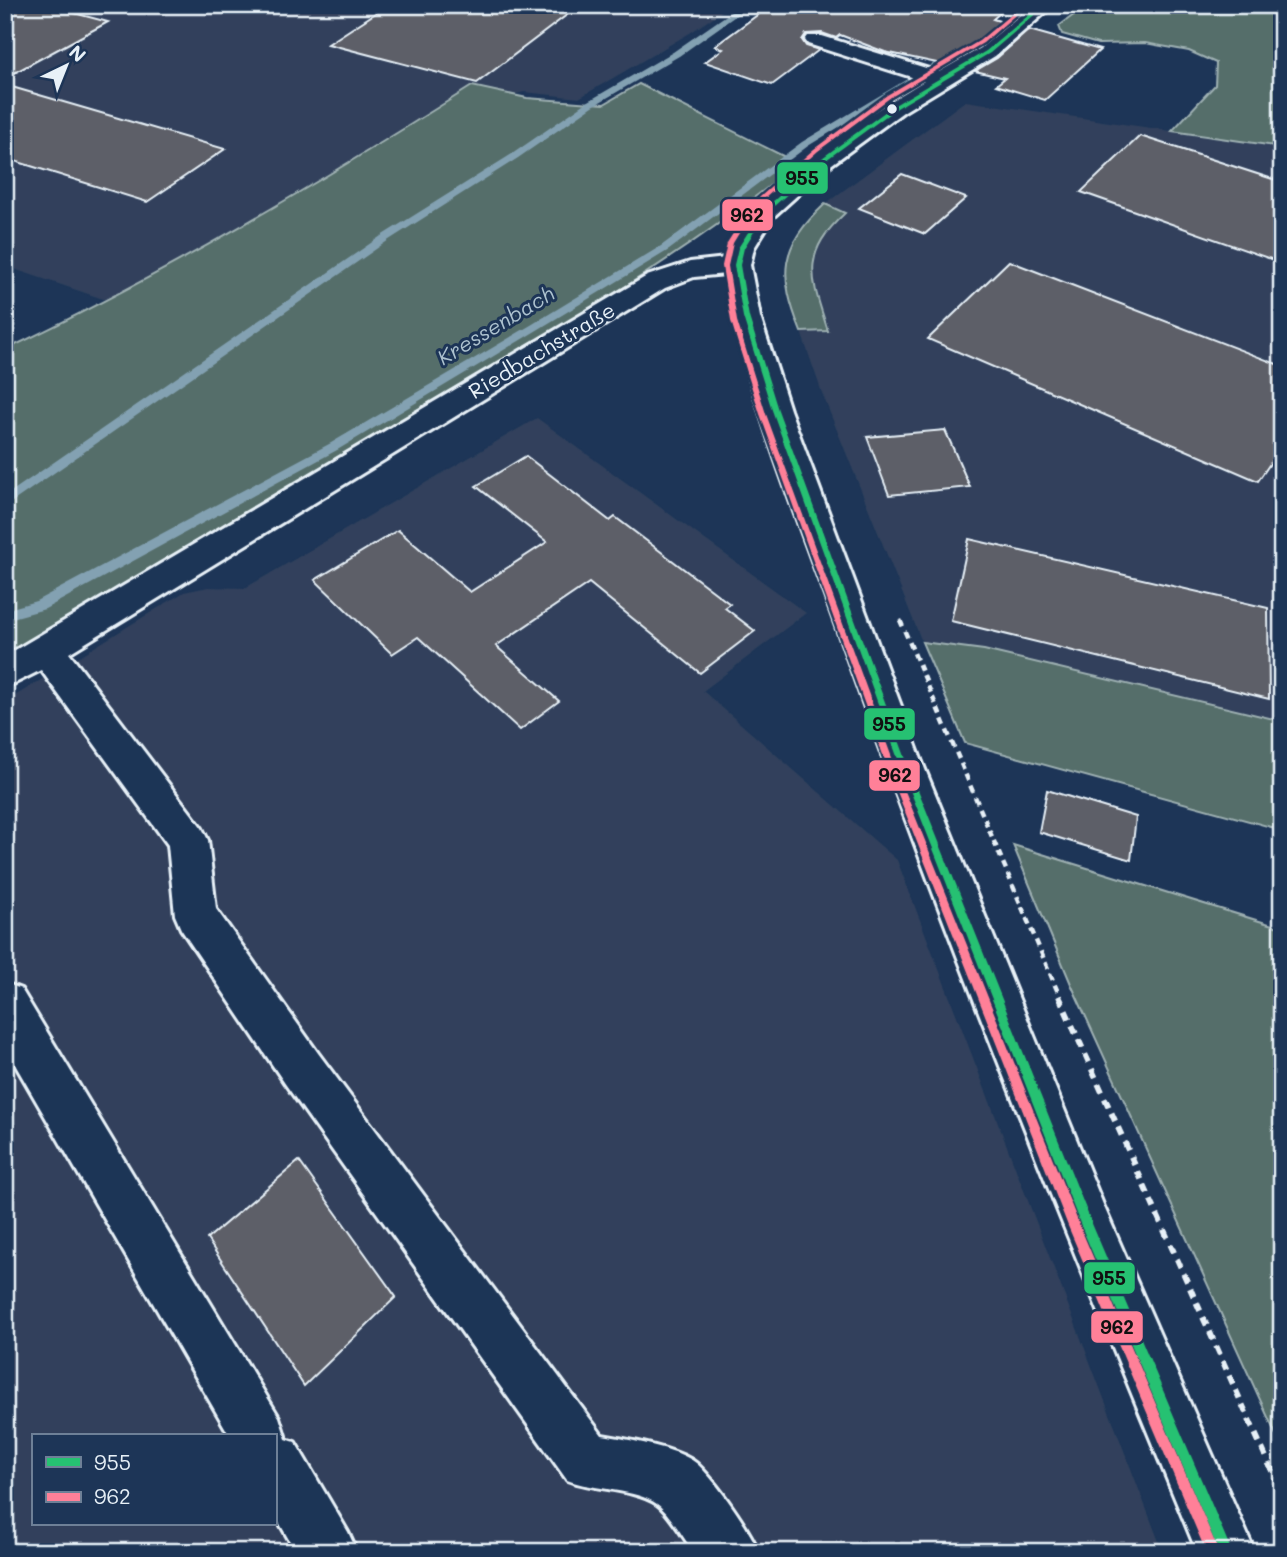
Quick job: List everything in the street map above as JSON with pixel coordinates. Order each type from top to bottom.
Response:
[{"type":"street","points":[[1044,5],[988,52],[938,79],[861,130],[792,187],[763,213],[749,232],[737,265],[746,317],[775,410],[903,762],[1085,1221],[1226,1552]]},
{"type":"street","points":[[815,40],[938,79]]},
{"type":"street","name":"Riedbachstraße","points":[[5,674],[656,282],[691,270],[737,265]]},
{"type":"street","points":[[46,649],[188,840],[196,915],[302,1069],[587,1460],[629,1467],[675,1482],[730,1552]]},
{"type":"street","points":[[5,1004],[259,1434]]},
{"type":"street","points":[[276,1464],[328,1552]]},
{"type":"path","points":[[897,612],[1077,1038],[1282,1493]]},
{"type":"shaded area","points":[[5,5],[731,5],[690,33],[579,98],[524,92],[510,96],[472,86],[266,214],[109,301],[5,266]]},
{"type":"shaded area","points":[[965,101],[1282,147],[1282,721],[984,650],[922,642],[822,393],[801,332],[827,330],[811,267],[823,234],[845,213],[825,204]]},
{"type":"shaded area","points":[[537,418],[806,613],[703,691],[897,860],[1163,1552],[5,1552],[5,702],[184,592],[208,587],[245,588]]},
{"type":"green space","points":[[1087,5],[1282,5],[1282,147],[1172,131],[1215,85],[1216,63],[1189,51],[1145,43],[1098,44],[1062,34],[1059,26]]},
{"type":"green space","points":[[639,84],[785,157],[786,173],[709,231],[588,310],[5,656],[5,350],[125,290],[243,225],[472,86],[527,98],[604,104]]},
{"type":"green space","points":[[825,204],[845,213],[821,242],[813,268],[817,296],[828,331],[801,332],[789,294],[787,262],[799,234]]},
{"type":"green space","points":[[922,642],[984,650],[1282,721],[1282,830],[965,743]]},
{"type":"green space","points":[[1013,845],[1282,928],[1282,1448],[1071,984]]},
{"type":"building","points":[[5,5],[44,5],[108,22],[5,78]]},
{"type":"building","points":[[388,5],[580,5],[477,83],[328,44]]},
{"type":"building","points":[[771,5],[1009,5],[993,19],[1006,23],[979,46],[946,65],[885,52],[840,35],[836,38],[822,33],[806,34],[802,40],[806,46],[819,50],[772,85],[705,62],[723,49],[715,46]]},
{"type":"building","points":[[1029,30],[1100,50],[1045,100],[996,85],[1005,78],[975,71],[997,58]]},
{"type":"building","points":[[5,85],[225,149],[147,202],[5,158]]},
{"type":"building","points":[[1140,136],[1282,182],[1282,263],[1081,192]]},
{"type":"building","points":[[902,174],[966,198],[925,234],[859,208]]},
{"type":"building","points":[[1009,261],[1282,366],[1282,446],[1258,481],[928,339]]},
{"type":"building","points":[[945,430],[970,487],[889,495],[867,437]]},
{"type":"building","points":[[526,456],[610,521],[615,517],[730,604],[725,608],[755,631],[700,673],[589,583],[496,646],[559,701],[520,730],[418,637],[392,654],[315,580],[398,530],[470,592],[547,542],[476,486]]},
{"type":"building","points":[[969,539],[1268,608],[1269,699],[951,621]]},
{"type":"building","points":[[1047,790],[1136,817],[1131,860],[1039,832]]},
{"type":"building","points":[[299,1161],[396,1297],[304,1386],[207,1239]]},
{"type":"waterway","name":"Kressenbach","points":[[5,503],[385,238],[515,156],[590,104],[676,54],[744,7]]},
{"type":"waterway","name":"Kressenbach","points":[[5,615],[40,605],[335,446],[665,248],[805,144],[957,53]]},
{"type":"transit line","name":"962","points":[[1025,5],[981,42],[889,96],[816,150],[753,206],[730,243],[725,266],[734,321],[763,414],[891,766],[1074,1226],[1213,1552]]},
{"type":"transit line","name":"955","points":[[1044,5],[988,52],[895,107],[824,159],[763,213],[741,248],[737,265],[746,317],[775,410],[903,762],[1085,1221],[1226,1552]]}]
